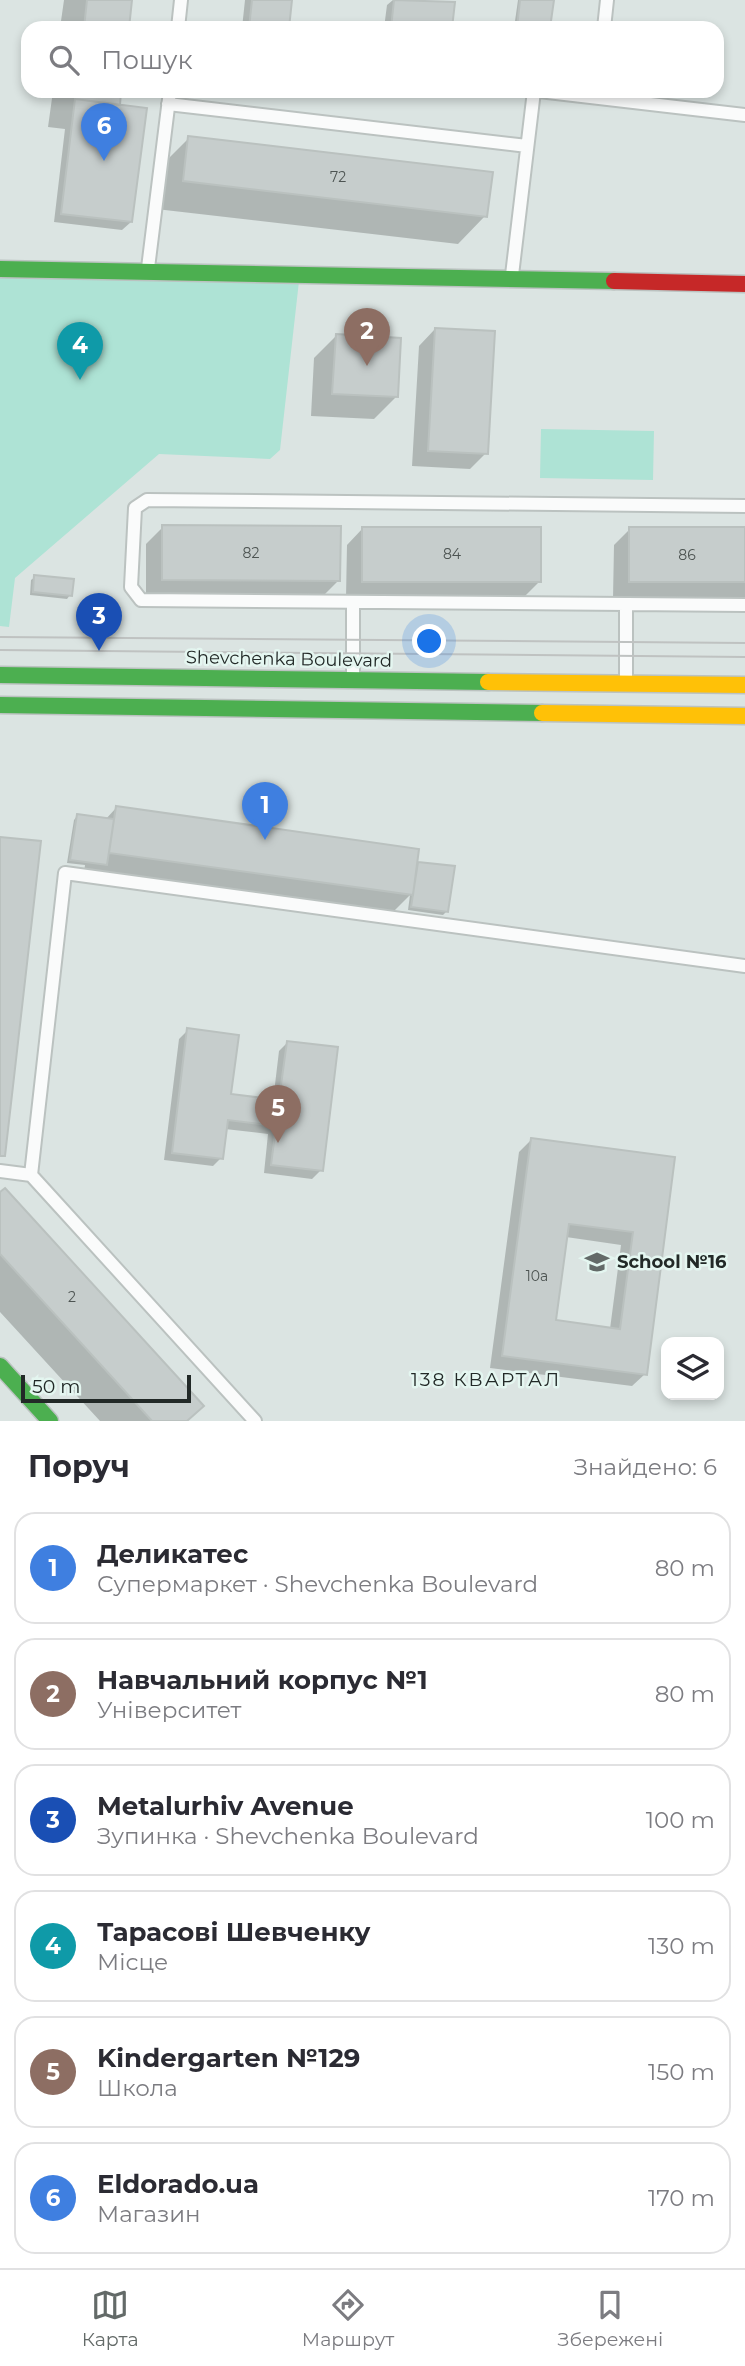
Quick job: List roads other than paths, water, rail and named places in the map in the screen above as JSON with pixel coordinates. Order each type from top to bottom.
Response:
[{"type":"street","points":[[0,270],[745,284]]},
{"type":"street","name":"Shevchenka Boulevard","points":[[0,674],[745,685]]},
{"type":"street","points":[[0,705],[745,716]]},
{"type":"street","points":[[0,1366],[50,1421]]},
{"type":"lane","points":[[179,21],[181,0]]},
{"type":"lane","points":[[605,21],[607,0]]},
{"type":"lane","points":[[511,279],[527,146],[536,98]]},
{"type":"lane","points":[[623,98],[745,116]]},
{"type":"lane","points":[[148,272],[169,100],[527,146]]},
{"type":"lane","points":[[745,506],[148,500],[135,509],[131,587],[141,600],[745,605]]},
{"type":"lane","points":[[352,602],[353,679]]},
{"type":"lane","points":[[626,604],[626,683]]},
{"type":"lane","points":[[31,1175],[65,873],[745,966]]},
{"type":"lane","points":[[0,1171],[31,1175],[256,1421]]},
{"type":"tram line","points":[[0,637],[745,643]]},
{"type":"tram line","points":[[0,650],[745,657]]},
{"type":"place","name":"Eldorado.ua","points":[[104,161]]},
{"type":"place","name":"Навчальний корпус №1","points":[[367,366]]},
{"type":"place","name":"Тарасові Шевченку","points":[[80,380]]},
{"type":"place","name":"Metalurhiv Avenue","points":[[99,651]]},
{"type":"place","name":"Деликатес","points":[[265,840]]},
{"type":"place","name":"Kindergarten №129","points":[[278,1143]]},
{"type":"place","name":"School №16","points":[[597,1262]]},
{"type":"district","name":"138 КВАРТАЛ","points":[[486,1379]]}]
